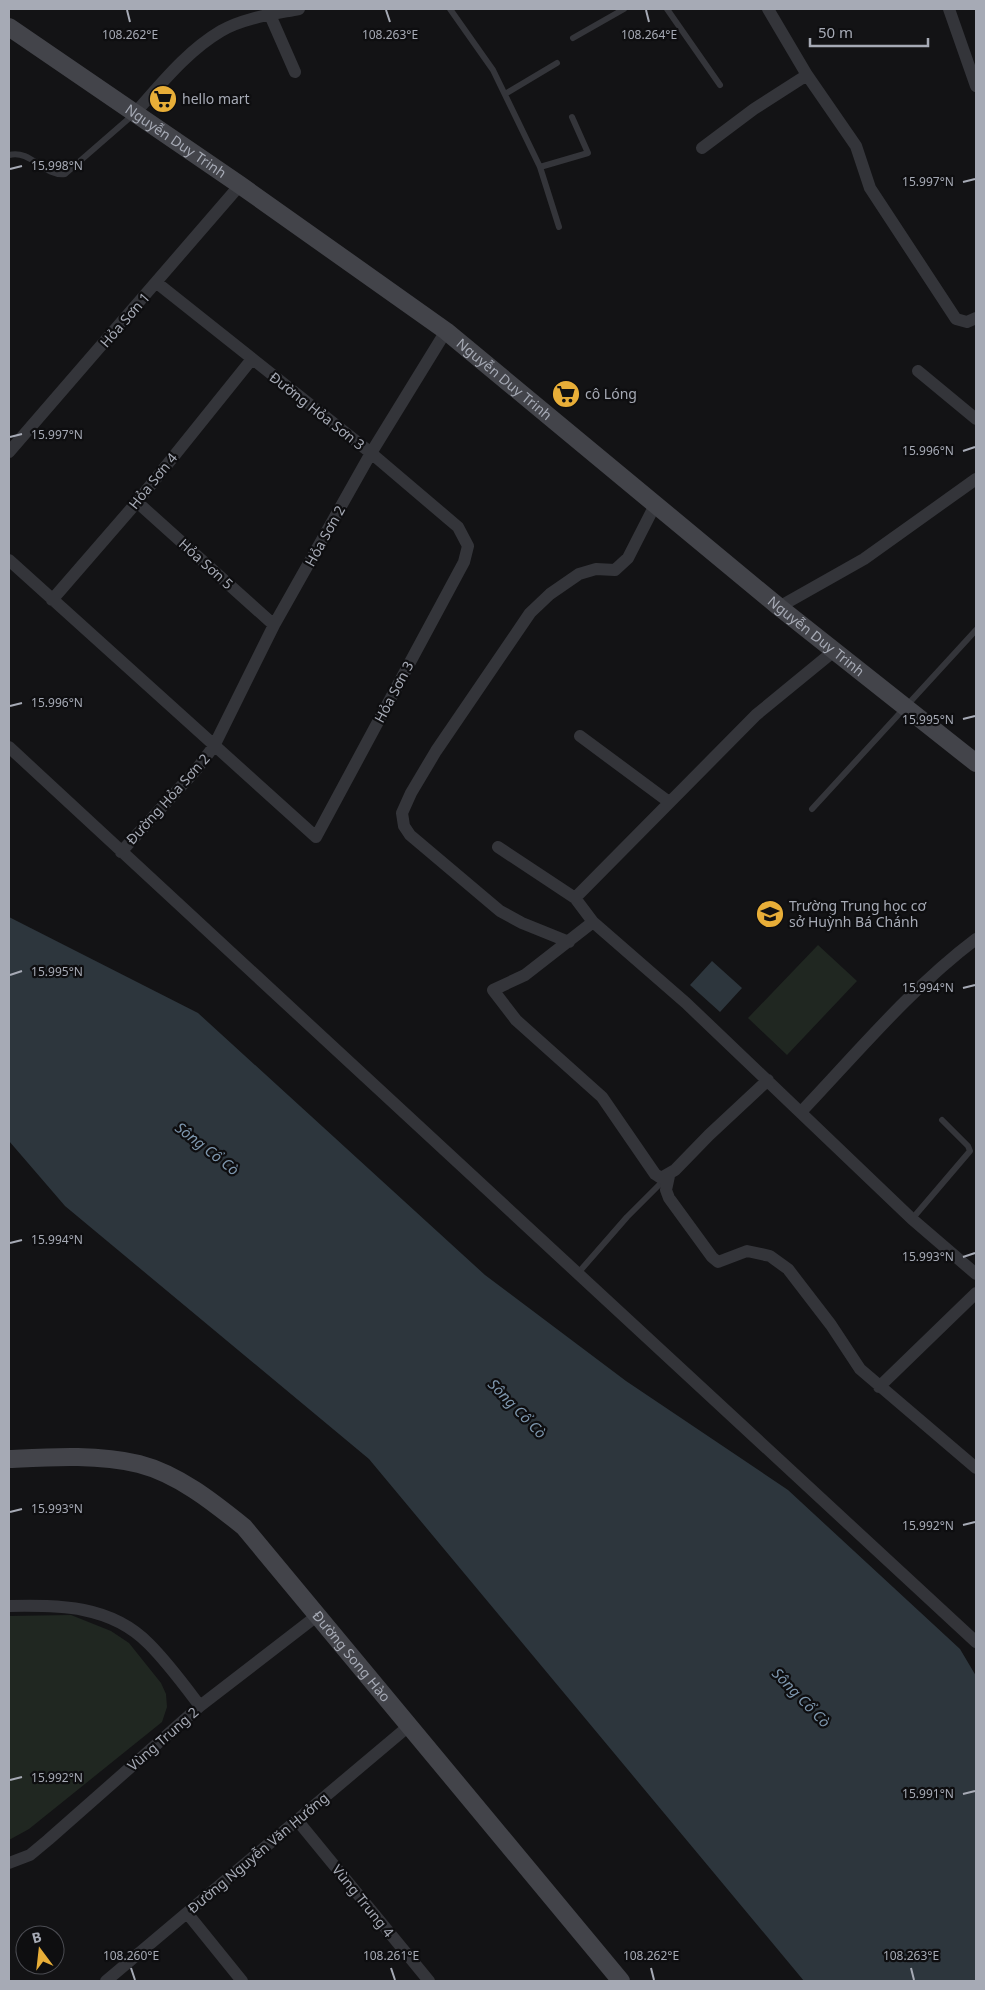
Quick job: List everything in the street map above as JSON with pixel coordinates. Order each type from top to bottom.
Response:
[{"type":"street","points":[[135,113],[175,68],[197,48],[222,30],[270,15],[299,9]]},
{"type":"street","points":[[768,9],[807,75],[856,146],[870,188],[956,319],[968,322],[976,318]]},
{"type":"street","points":[[949,9],[976,86]]},
{"type":"street","points":[[270,15],[295,72]]},
{"type":"street","name":"Nguyễn Duy Trinh","points":[[9,27],[240,185],[446,331],[779,607],[976,763]]},
{"type":"street","points":[[702,148],[754,109],[807,75]]},
{"type":"street","name":"Hỏa Sơn 1","points":[[9,452],[240,185]]},
{"type":"street","name":"Đường Hỏa Sơn 3","points":[[157,283],[371,453],[458,527],[468,546]]},
{"type":"street","name":"Hỏa Sơn 2","points":[[214,746],[274,625],[371,453],[446,331]]},
{"type":"street","name":"Hỏa Sơn 4","points":[[52,600],[137,502],[252,359]]},
{"type":"street","points":[[918,371],[976,419]]},
{"type":"street","points":[[779,607],[864,559],[976,479]]},
{"type":"street","name":"Hỏa Sơn 5","points":[[137,502],[274,625]]},
{"type":"street","points":[[569,942],[522,924],[500,910],[410,835],[404,826],[402,812],[436,750],[530,613],[550,594],[579,574],[596,569],[615,570],[628,558],[655,505]]},
{"type":"street","name":"Hỏa Sơn 3","points":[[214,746],[316,837],[464,562],[468,546]]},
{"type":"street","points":[[9,560],[214,746]]},
{"type":"street","points":[[575,898],[756,715],[834,651]]},
{"type":"street","points":[[580,736],[669,802]]},
{"type":"street","name":"Đường Hỏa Sơn 2","points":[[120,852],[196,770],[214,746]]},
{"type":"street","points":[[9,747],[120,852],[578,1272],[976,1642]]},
{"type":"street","points":[[498,847],[575,898],[593,922],[686,1003],[912,1219],[976,1274]]},
{"type":"street","points":[[593,922],[524,975],[493,990],[516,1020],[602,1098],[655,1174],[661,1178],[668,1176],[768,1080]]},
{"type":"street","points":[[800,1112],[896,1012],[958,953],[976,939]]},
{"type":"street","points":[[668,1176],[666,1190],[669,1198],[712,1257],[718,1262],[747,1252],[770,1256],[788,1268],[831,1324],[860,1369],[974,1464]]},
{"type":"street","points":[[880,1387],[976,1293]]},
{"type":"street","name":"Đường Song Hào","points":[[9,1459],[65,1457],[139,1464],[177,1479],[217,1504],[244,1526],[621,1981]]},
{"type":"street","points":[[9,1606],[70,1607],[99,1613],[122,1623],[148,1643],[200,1706]]},
{"type":"street","name":"Vùng Trung 2","points":[[9,1864],[30,1855],[200,1706],[318,1615]]},
{"type":"street","name":"Đường Nguyễn Văn Hưởng","points":[[106,1981],[410,1724]]},
{"type":"street","name":"Vùng Trung 4","points":[[297,1820],[429,1981]]},
{"type":"street","points":[[187,1913],[242,1981]]},
{"type":"lane","points":[[450,9],[494,70],[540,167],[548,199],[559,227]]},
{"type":"lane","points":[[573,38],[624,9]]},
{"type":"lane","points":[[667,9],[720,84]]},
{"type":"lane","points":[[504,94],[557,63]]},
{"type":"lane","points":[[9,155],[24,155],[55,174],[65,174],[135,113]]},
{"type":"lane","points":[[540,167],[588,153],[572,116]]},
{"type":"lane","points":[[812,809],[976,630]]},
{"type":"lane","points":[[912,1219],[970,1151],[968,1146],[942,1120]]},
{"type":"lane","points":[[578,1272],[627,1217],[668,1176]]},
{"type":"shaded area","points":[[818,945],[857,981],[787,1055],[748,1018]]},
{"type":"shaded area","points":[[71,1615],[111,1631],[129,1643],[161,1683],[166,1694],[167,1707],[162,1722],[29,1829],[9,1840],[9,1616]]},
{"type":"water","name":"Sông Cổ Cò","points":[[9,917],[198,1013],[485,1275],[626,1381],[788,1490],[960,1649],[976,1676],[976,1981],[804,1981],[369,1459],[65,1206],[9,1141]]},
{"type":"water","points":[[712,961],[742,988],[720,1012],[690,985]]},
{"type":"place","name":"hello mart","points":[[163,99]]},
{"type":"place","name":"cô Lóng","points":[[566,394]]},
{"type":"place","name":"Trường Trung học cơ sở Huỳnh Bá Chánh","points":[[770,914]]}]
